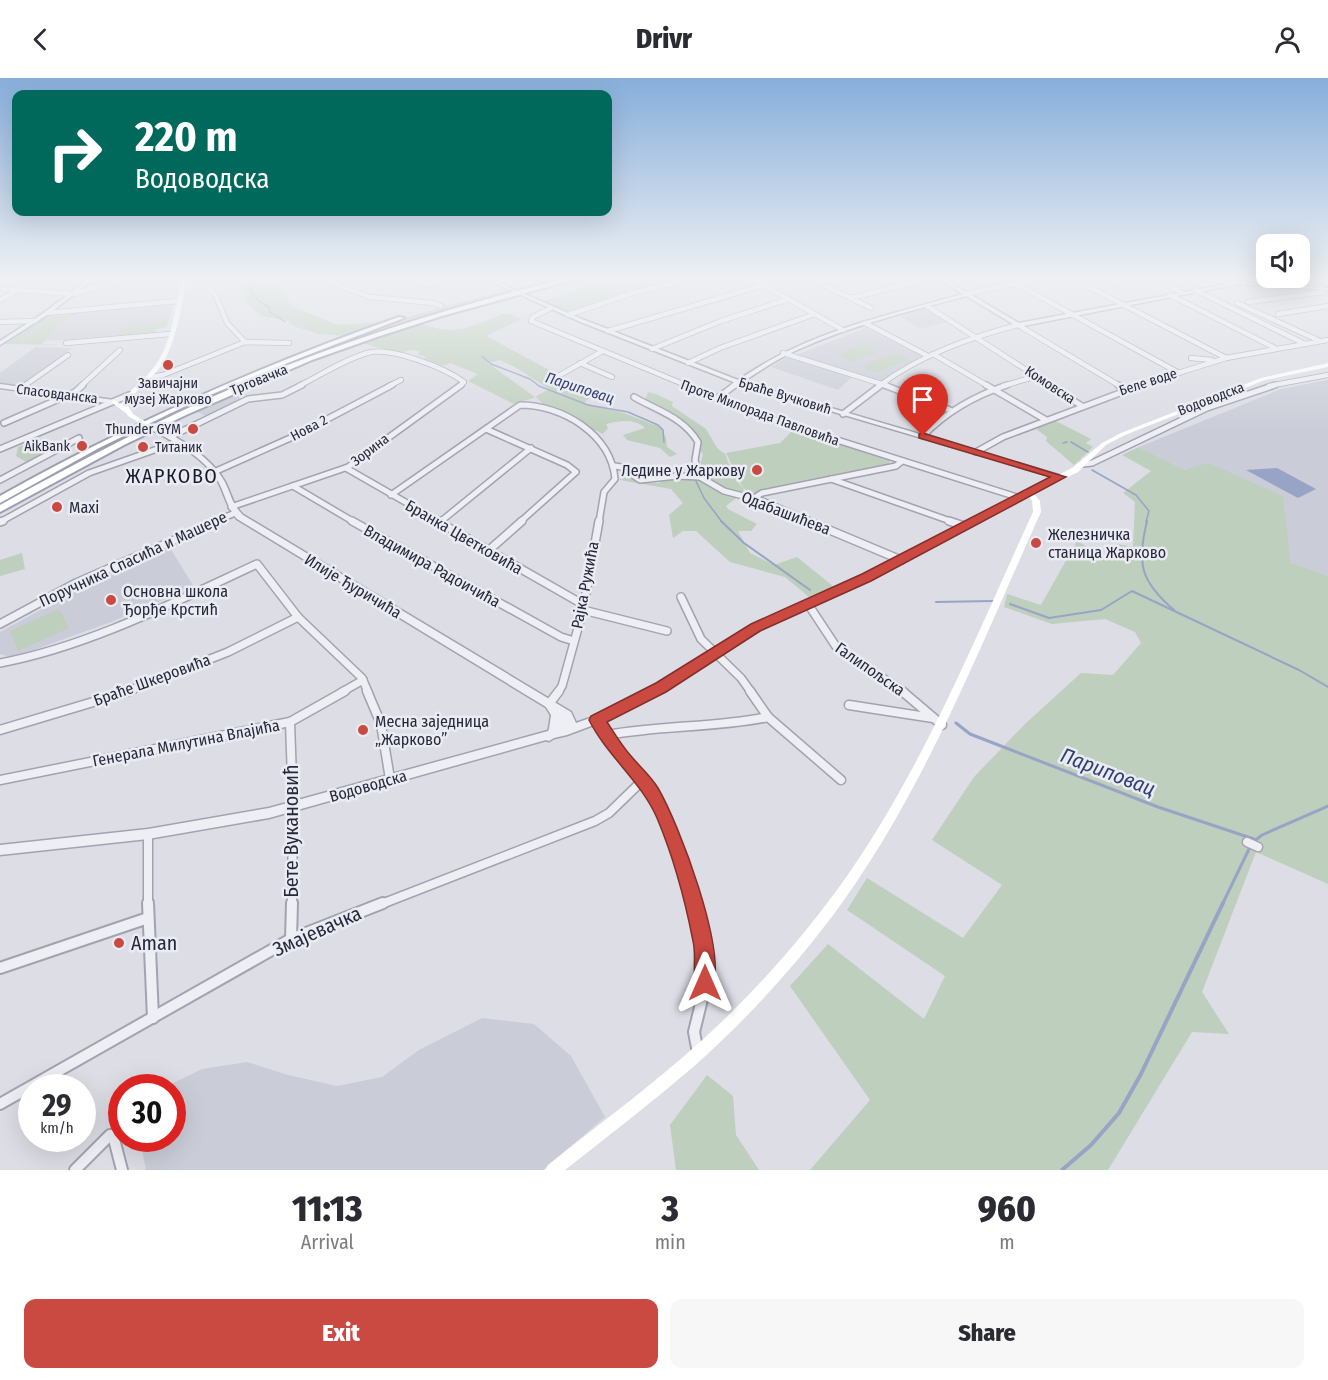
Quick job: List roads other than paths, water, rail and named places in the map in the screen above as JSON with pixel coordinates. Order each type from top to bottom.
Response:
[{"type":"main road","points":[[152,428],[121,407],[129,395],[149,377],[163,356],[171,328]]},
{"type":"main road","name":"Трговачка","points":[[0,500],[143,423],[228,384],[373,328]]},
{"type":"main road","name":"Трговачка","points":[[0,510],[85,462],[152,428],[235,390],[394,328]]},
{"type":"main road","name":"Водоводска","points":[[1030,493],[1083,464],[1099,447],[1144,425],[1263,379],[1328,365]]},
{"type":"main road","points":[[553,1170],[698,1053],[774,977],[849,883],[882,833],[1037,512],[1036,501],[1030,493]]},
{"type":"street","points":[[0,343],[24,328]]},
{"type":"street","points":[[232,328],[245,342]]},
{"type":"street","name":"Проте Милорада Павловића","points":[[545,328],[716,399],[790,426],[1020,498]]},
{"type":"street","name":"Браће Вучковић","points":[[600,328],[738,382],[1060,477]]},
{"type":"street","points":[[608,331],[618,328]]},
{"type":"street","points":[[652,349],[704,328]]},
{"type":"street","points":[[688,363],[726,345],[775,328]]},
{"type":"street","points":[[839,328],[843,330]]},
{"type":"street","points":[[716,399],[783,353],[849,328]]},
{"type":"street","points":[[875,328],[995,389],[1046,420]]},
{"type":"street","name":"Комовска","points":[[962,328],[1082,406]]},
{"type":"street","points":[[843,414],[882,384],[931,355],[976,337],[1008,328]]},
{"type":"street","points":[[1023,328],[1125,389]]},
{"type":"street","points":[[1096,328],[1179,373]]},
{"type":"street","points":[[1169,328],[1226,358]]},
{"type":"street","points":[[1235,328],[1275,348]]},
{"type":"street","points":[[1272,328],[1305,344]]},
{"type":"street","points":[[1292,328],[1320,341]]},
{"type":"street","points":[[66,343],[170,334]]},
{"type":"street","name":"Беле воде","points":[[976,452],[1003,437],[1125,389],[1226,358],[1328,340]]},
{"type":"street","points":[[149,377],[163,375],[245,342],[289,343]]},
{"type":"street","points":[[4,423],[70,395],[120,350]]},
{"type":"street","name":"Зорина","points":[[233,510],[346,468],[464,383],[453,374],[421,361],[381,351],[366,353],[282,395],[248,399]]},
{"type":"street","points":[[560,375],[601,352]]},
{"type":"street","points":[[783,353],[882,384],[950,410]]},
{"type":"street","points":[[20,389],[68,355]]},
{"type":"street","points":[[1191,358],[1218,360]]},
{"type":"street","points":[[580,363],[612,377]]},
{"type":"street","name":"Водоводска","points":[[1083,464],[1092,463],[1143,435],[1252,392],[1290,381],[1328,375]]},
{"type":"street","points":[[923,436],[950,410],[995,389],[1037,376]]},
{"type":"street","name":"Нова 2","points":[[214,472],[297,435],[401,380]]},
{"type":"street","name":"Спасовданска","points":[[0,386],[70,395],[121,407]]},
{"type":"street","points":[[0,522],[89,472],[173,440],[248,399],[235,390]]},
{"type":"street","points":[[391,495],[520,405],[541,406],[585,428],[602,442],[615,466],[621,467],[640,480],[699,477],[695,460],[698,442],[690,429],[679,420],[634,397]]},
{"type":"street","points":[[0,449],[95,410],[121,407]]},
{"type":"street","points":[[152,428],[173,440],[214,472],[225,488],[233,510]]},
{"type":"street","points":[[486,429],[572,467],[575,474],[488,551]]},
{"type":"street","points":[[0,480],[79,438]]},
{"type":"street","points":[[1099,447],[1111,452]]},
{"type":"street","points":[[439,522],[531,448]]},
{"type":"street","points":[[754,498],[762,493],[896,466],[902,461]]},
{"type":"street","name":"Рајка Ружића","points":[[549,704],[562,686],[583,607],[604,492],[615,479],[615,466]]},
{"type":"street","name":"Бранка Цветковића","points":[[346,468],[583,607],[667,631]]},
{"type":"street","name":"Одабашићева","points":[[699,477],[724,490],[754,498],[901,560]]},
{"type":"street","points":[[831,479],[964,526]]},
{"type":"street","name":"Владимира Радоичића","points":[[293,486],[386,541],[561,637],[574,641]]},
{"type":"street","name":"Водоводска","points":[[0,850],[148,834],[226,822],[293,807],[571,730],[661,688],[762,624],[901,560],[1030,493]]},
{"type":"street","name":"Поручника Спасића и Машере","points":[[0,624],[76,583],[233,510]]},
{"type":"street","name":"Илије Ђуричића","points":[[233,510],[549,704],[571,730]]},
{"type":"street","points":[[0,672],[2,663],[61,646],[138,618],[256,564],[298,617],[363,680],[381,724],[390,779]]},
{"type":"street","points":[[681,597],[701,639],[741,678],[768,717],[841,780]]},
{"type":"street","name":"Галипољска","points":[[808,604],[837,648],[901,690],[938,721]]},
{"type":"street","name":"Браће Шкеровића","points":[[0,730],[93,702],[166,676],[225,653],[298,617]]},
{"type":"street","name":"Генерала Милутина Влајића","points":[[0,780],[290,722],[363,680]]},
{"type":"street","points":[[549,704],[568,715],[571,730]]},
{"type":"street","points":[[849,705],[938,721]]},
{"type":"street","points":[[549,736],[554,730],[556,712]]},
{"type":"street","points":[[608,735],[628,731],[719,725],[768,717]]},
{"type":"street","points":[[596,720],[625,761],[655,797],[669,827],[704,943],[704,991],[694,1032],[698,1053]]},
{"type":"street","name":"Бете Вукановић","points":[[290,722],[293,807],[291,939]]},
{"type":"street","name":"Змајевачка","points":[[0,1104],[291,939],[595,821],[609,813],[643,780]]},
{"type":"street","points":[[148,834],[148,918],[153,1018]]},
{"type":"street","points":[[1247,842],[1258,847]]},
{"type":"street","points":[[0,968],[148,918]]},
{"type":"street","points":[[75,1170],[110,1135],[113,1135],[122,1170]]},
{"type":"water","points":[[1277,468],[1316,489],[1298,498],[1246,470]]},
{"type":"waterway","name":"Париповац","points":[[482,356],[491,364],[530,379],[539,386],[588,405],[628,412],[658,425],[663,430],[664,442]]},
{"type":"waterway","points":[[1063,443],[1067,442]]},
{"type":"waterway","points":[[1071,442],[1088,452]]},
{"type":"waterway","name":"Париповац","points":[[687,463],[692,474]]},
{"type":"waterway","points":[[1092,470],[1136,495],[1149,511],[1146,522]]},
{"type":"waterway","name":"Париповац","points":[[695,479],[704,498],[722,522]]},
{"type":"waterway","points":[[1147,521],[1142,549],[1144,571],[1154,590],[1174,610]]},
{"type":"waterway","name":"Париповац","points":[[722,522],[744,543],[810,590]]},
{"type":"waterway","points":[[1010,604],[1049,618],[1101,610],[1132,591],[1299,670],[1328,687]]},
{"type":"waterway","points":[[936,602],[993,601]]},
{"type":"waterway","name":"Париповац","points":[[956,723],[970,734],[1158,807],[1254,839]]},
{"type":"waterway","points":[[1253,842],[1262,835],[1328,806]]},
{"type":"waterway","points":[[1222,905],[1250,847]]},
{"type":"waterway","points":[[1062,1170],[1091,1145],[1119,1113],[1141,1074],[1223,903]]},
{"type":"place","name":"Завичајни музеј Жарково","points":[[168,365]]},
{"type":"place","name":"Thunder GYM","points":[[193,429]]},
{"type":"place","name":"AikBank","points":[[82,446]]},
{"type":"place","name":"Титаник","points":[[143,447]]},
{"type":"place","name":"Ледине у Жаркову","points":[[757,470]]},
{"type":"place","name":"Maxi","points":[[57,507]]},
{"type":"place","name":"Железничка станица Жарково","points":[[1036,543]]},
{"type":"place","name":"Основна школа Ђорђе Крстић","points":[[111,600]]},
{"type":"place","name":"Месна заједница „Жарково”","points":[[363,730]]},
{"type":"place","name":"Aman","points":[[119,943]]},
{"type":"district","name":"ЖАРКОВО","points":[[172,476]]}]
